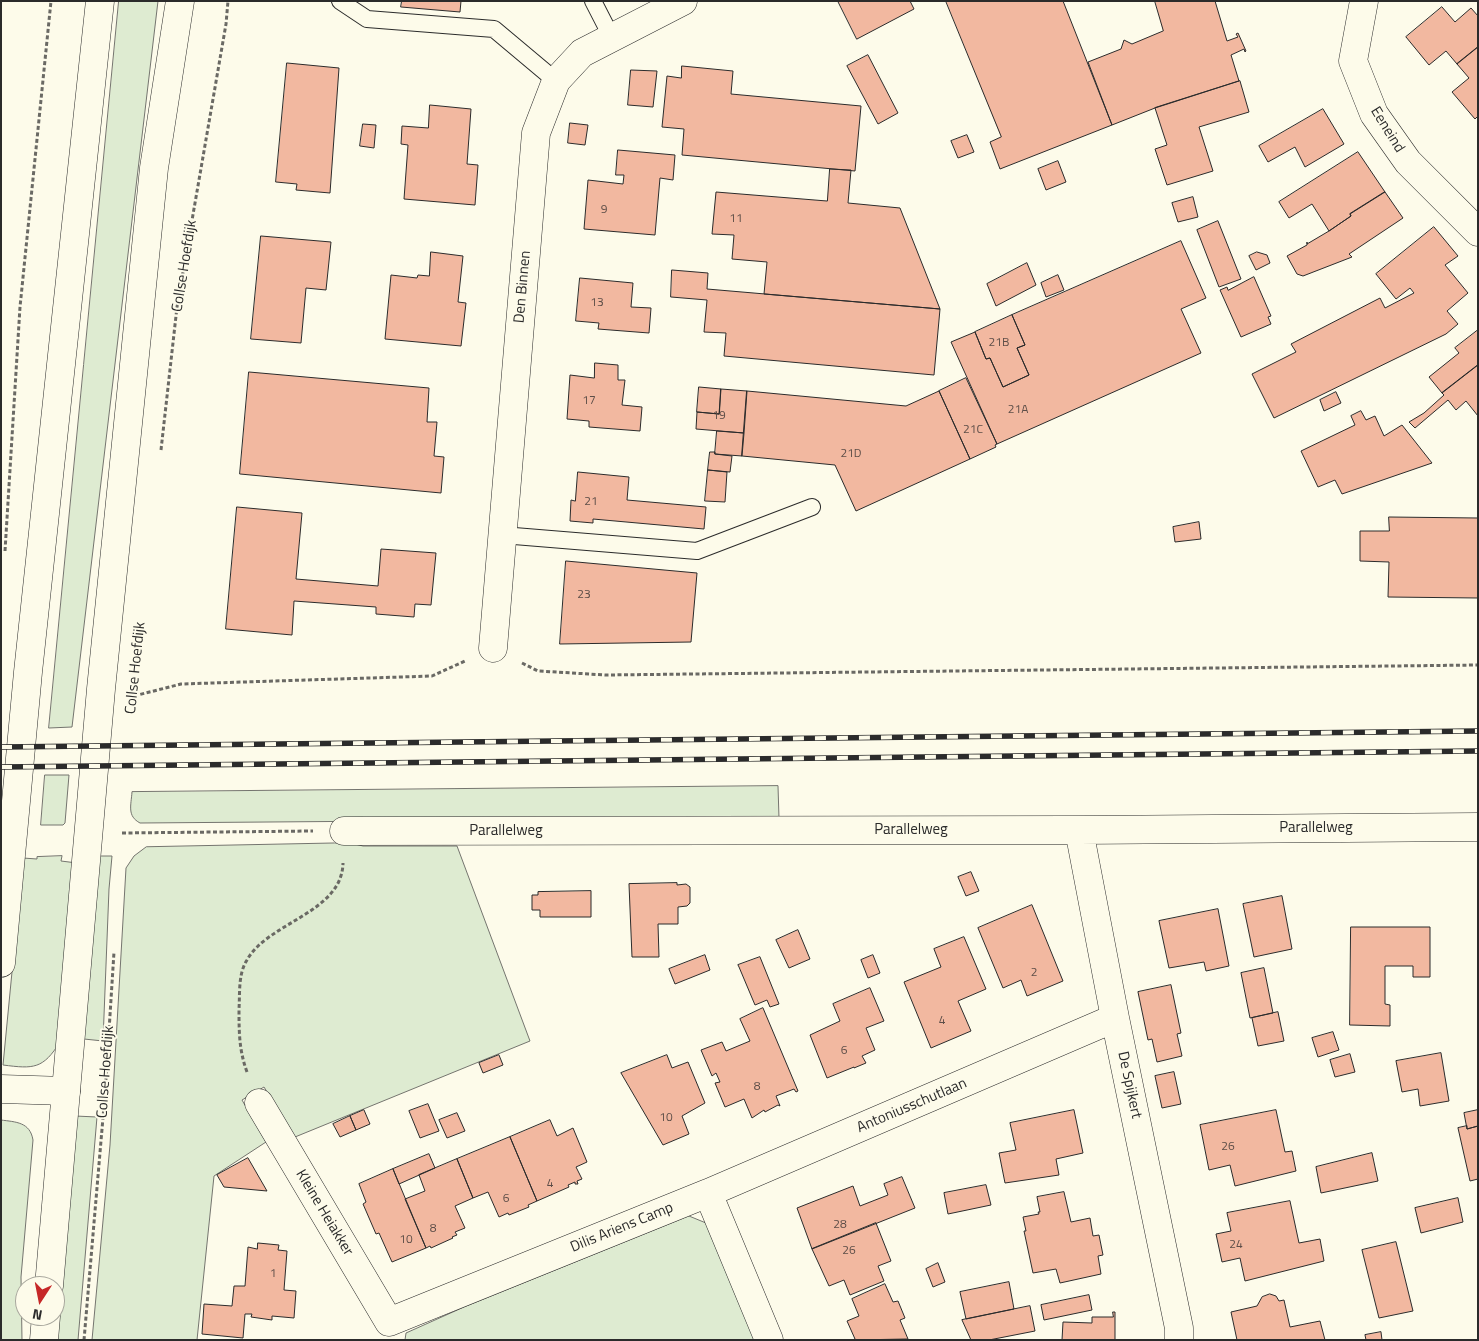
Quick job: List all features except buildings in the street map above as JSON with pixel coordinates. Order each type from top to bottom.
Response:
[{"type":"street","points":[[1,963],[28,672],[100,1]]},
{"type":"street","points":[[50,1276],[101,689],[154,168],[180,1]]},
{"type":"street","name":"Den Binnen","points":[[493,648],[536,133],[556,81],[582,53],[683,1]]},
{"type":"street","name":"Eeneind","points":[[1364,1],[1353,61],[1374,114],[1408,162],[1478,232]]},
{"type":"street","name":"Parallelweg","points":[[344,831],[1079,830],[1478,827]]},
{"type":"street","name":"De Spijkert","points":[[1079,830],[1115,1018],[1179,1328],[1179,1340]]},
{"type":"street","name":"Antoniusschutlaan","points":[[708,1193],[1115,1018]]},
{"type":"street","points":[[1,1089],[66,1091]]},
{"type":"street","name":"Kleine Heiakker","points":[[259,1103],[388,1331]]},
{"type":"street","points":[[708,1193],[770,1340]]},
{"type":"street","name":"Dilis Ariens Camp","points":[[388,1331],[708,1193]]},
{"type":"street","points":[[44,1340],[45,1326]]},
{"type":"lane","points":[[340,1],[367,19],[494,29],[556,81]]},
{"type":"lane","points":[[593,1],[612,38]]},
{"type":"lane","points":[[502,535],[697,551],[812,507]]},
{"type":"path","points":[[5,554],[20,307],[51,1]]},
{"type":"path","name":"Collse Hoefdijk","points":[[161,453],[177,307],[226,24],[228,1]]},
{"type":"path","points":[[133,696],[181,684],[432,676],[493,648],[538,671],[606,675],[1478,665]]},
{"type":"path","name":"Collse Hoefdijk","points":[[132,704],[134,686]]},
{"type":"path","points":[[120,842],[121,833],[344,831],[343,871],[338,885],[322,903],[262,943],[247,960],[240,980],[239,1039],[242,1059],[259,1103]]},
{"type":"path","name":"Collse Hoefdijk","points":[[84,1340],[105,1094],[114,949]]},
{"type":"green space","points":[[119,1],[158,1],[72,727],[49,728]]},
{"type":"green space","points":[[45,775],[69,775],[65,823],[63,825],[41,825]]},
{"type":"green space","points":[[778,786],[779,818],[140,823],[131,814],[132,792]]},
{"type":"green space","points":[[335,843],[363,846],[457,846],[530,1041],[295,1137],[264,1087],[242,1100],[266,1142],[214,1176],[197,1340],[92,1340],[110,1145],[126,868],[134,856],[146,847]]},
{"type":"green space","points":[[62,856],[61,861],[77,863],[60,1042],[48,1058],[37,1065],[23,1067],[3,1065],[23,858],[37,859],[37,857]]},
{"type":"green space","points":[[97,856],[112,856],[103,1041],[84,1039]]},
{"type":"green space","points":[[75,1116],[97,1117],[78,1340],[55,1340],[56,1326],[65,1326],[65,1276],[61,1276]]},
{"type":"green space","points":[[1,1120],[17,1122],[26,1126],[33,1140],[21,1276],[15,1276],[15,1326],[22,1326],[22,1340],[1,1340]]},
{"type":"green space","points":[[689,1216],[706,1223],[758,1340],[405,1340],[406,1333],[464,1307]]},
{"type":"railway","points":[[1,747],[1478,731]]},
{"type":"railway","points":[[1,767],[1478,751]]}]
